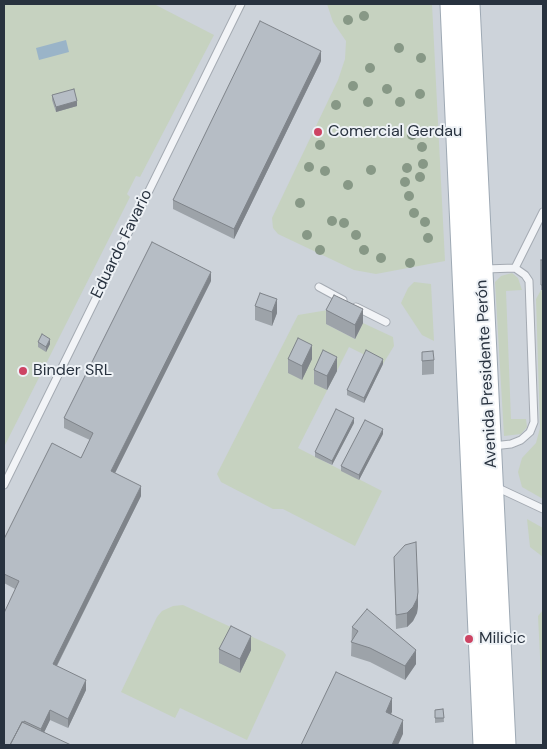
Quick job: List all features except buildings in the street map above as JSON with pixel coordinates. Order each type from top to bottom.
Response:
[{"type":"main road","name":"Avenida Presidente Perón","points":[[451,4],[481,476],[494,738]]},
{"type":"main road","name":"Avenida Presidente Perón","points":[[469,4],[491,447],[481,476]]},
{"type":"lane","name":"Eduardo Favario","points":[[4,485],[241,4]]},
{"type":"lane","points":[[515,268],[543,212]]},
{"type":"lane","points":[[482,270],[515,268],[525,275],[529,281],[534,422],[530,432],[521,440],[511,444],[491,447]]},
{"type":"lane","points":[[318,287],[386,322]]},
{"type":"lane","points":[[481,476],[543,508]]},
{"type":"shaded area","points":[[4,4],[543,4],[543,745],[4,745]]},
{"type":"green space","points":[[4,4],[154,4],[214,35],[140,177],[136,176],[127,194],[130,197],[4,447]]},
{"type":"green space","points":[[327,4],[432,4],[445,261],[376,274],[354,270],[278,234],[273,228],[272,218],[338,80],[345,59],[346,41],[333,22]]},
{"type":"green space","points":[[543,260],[543,499],[522,487],[518,472],[522,458],[536,443],[540,428],[536,299],[541,290],[541,265]]},
{"type":"green space","points":[[512,273],[518,278],[522,290],[506,291],[511,419],[526,419],[527,427],[521,434],[504,436],[495,282],[501,276]]},
{"type":"green space","points":[[414,282],[431,284],[434,341],[422,335],[401,303],[408,288]]},
{"type":"green space","points":[[334,309],[326,324],[355,339],[363,323],[393,337],[394,346],[383,364],[349,347],[298,448],[382,491],[355,546],[283,509],[273,509],[221,482],[217,474],[298,315]]},
{"type":"green space","points":[[527,519],[543,528],[543,557],[530,547]]},
{"type":"green space","points":[[183,605],[283,651],[286,655],[247,740],[180,708],[175,718],[121,692],[157,617],[162,611],[173,606]]},
{"type":"green space","points":[[543,610],[543,717],[538,616]]},
{"type":"water","points":[[66,40],[69,52],[39,60],[36,48]]},
{"type":"place","name":"Comercial Gerdau","points":[[318,132]]},
{"type":"place","name":"Binder SRL","points":[[23,371]]},
{"type":"place","name":"Milicic","points":[[469,639]]}]
